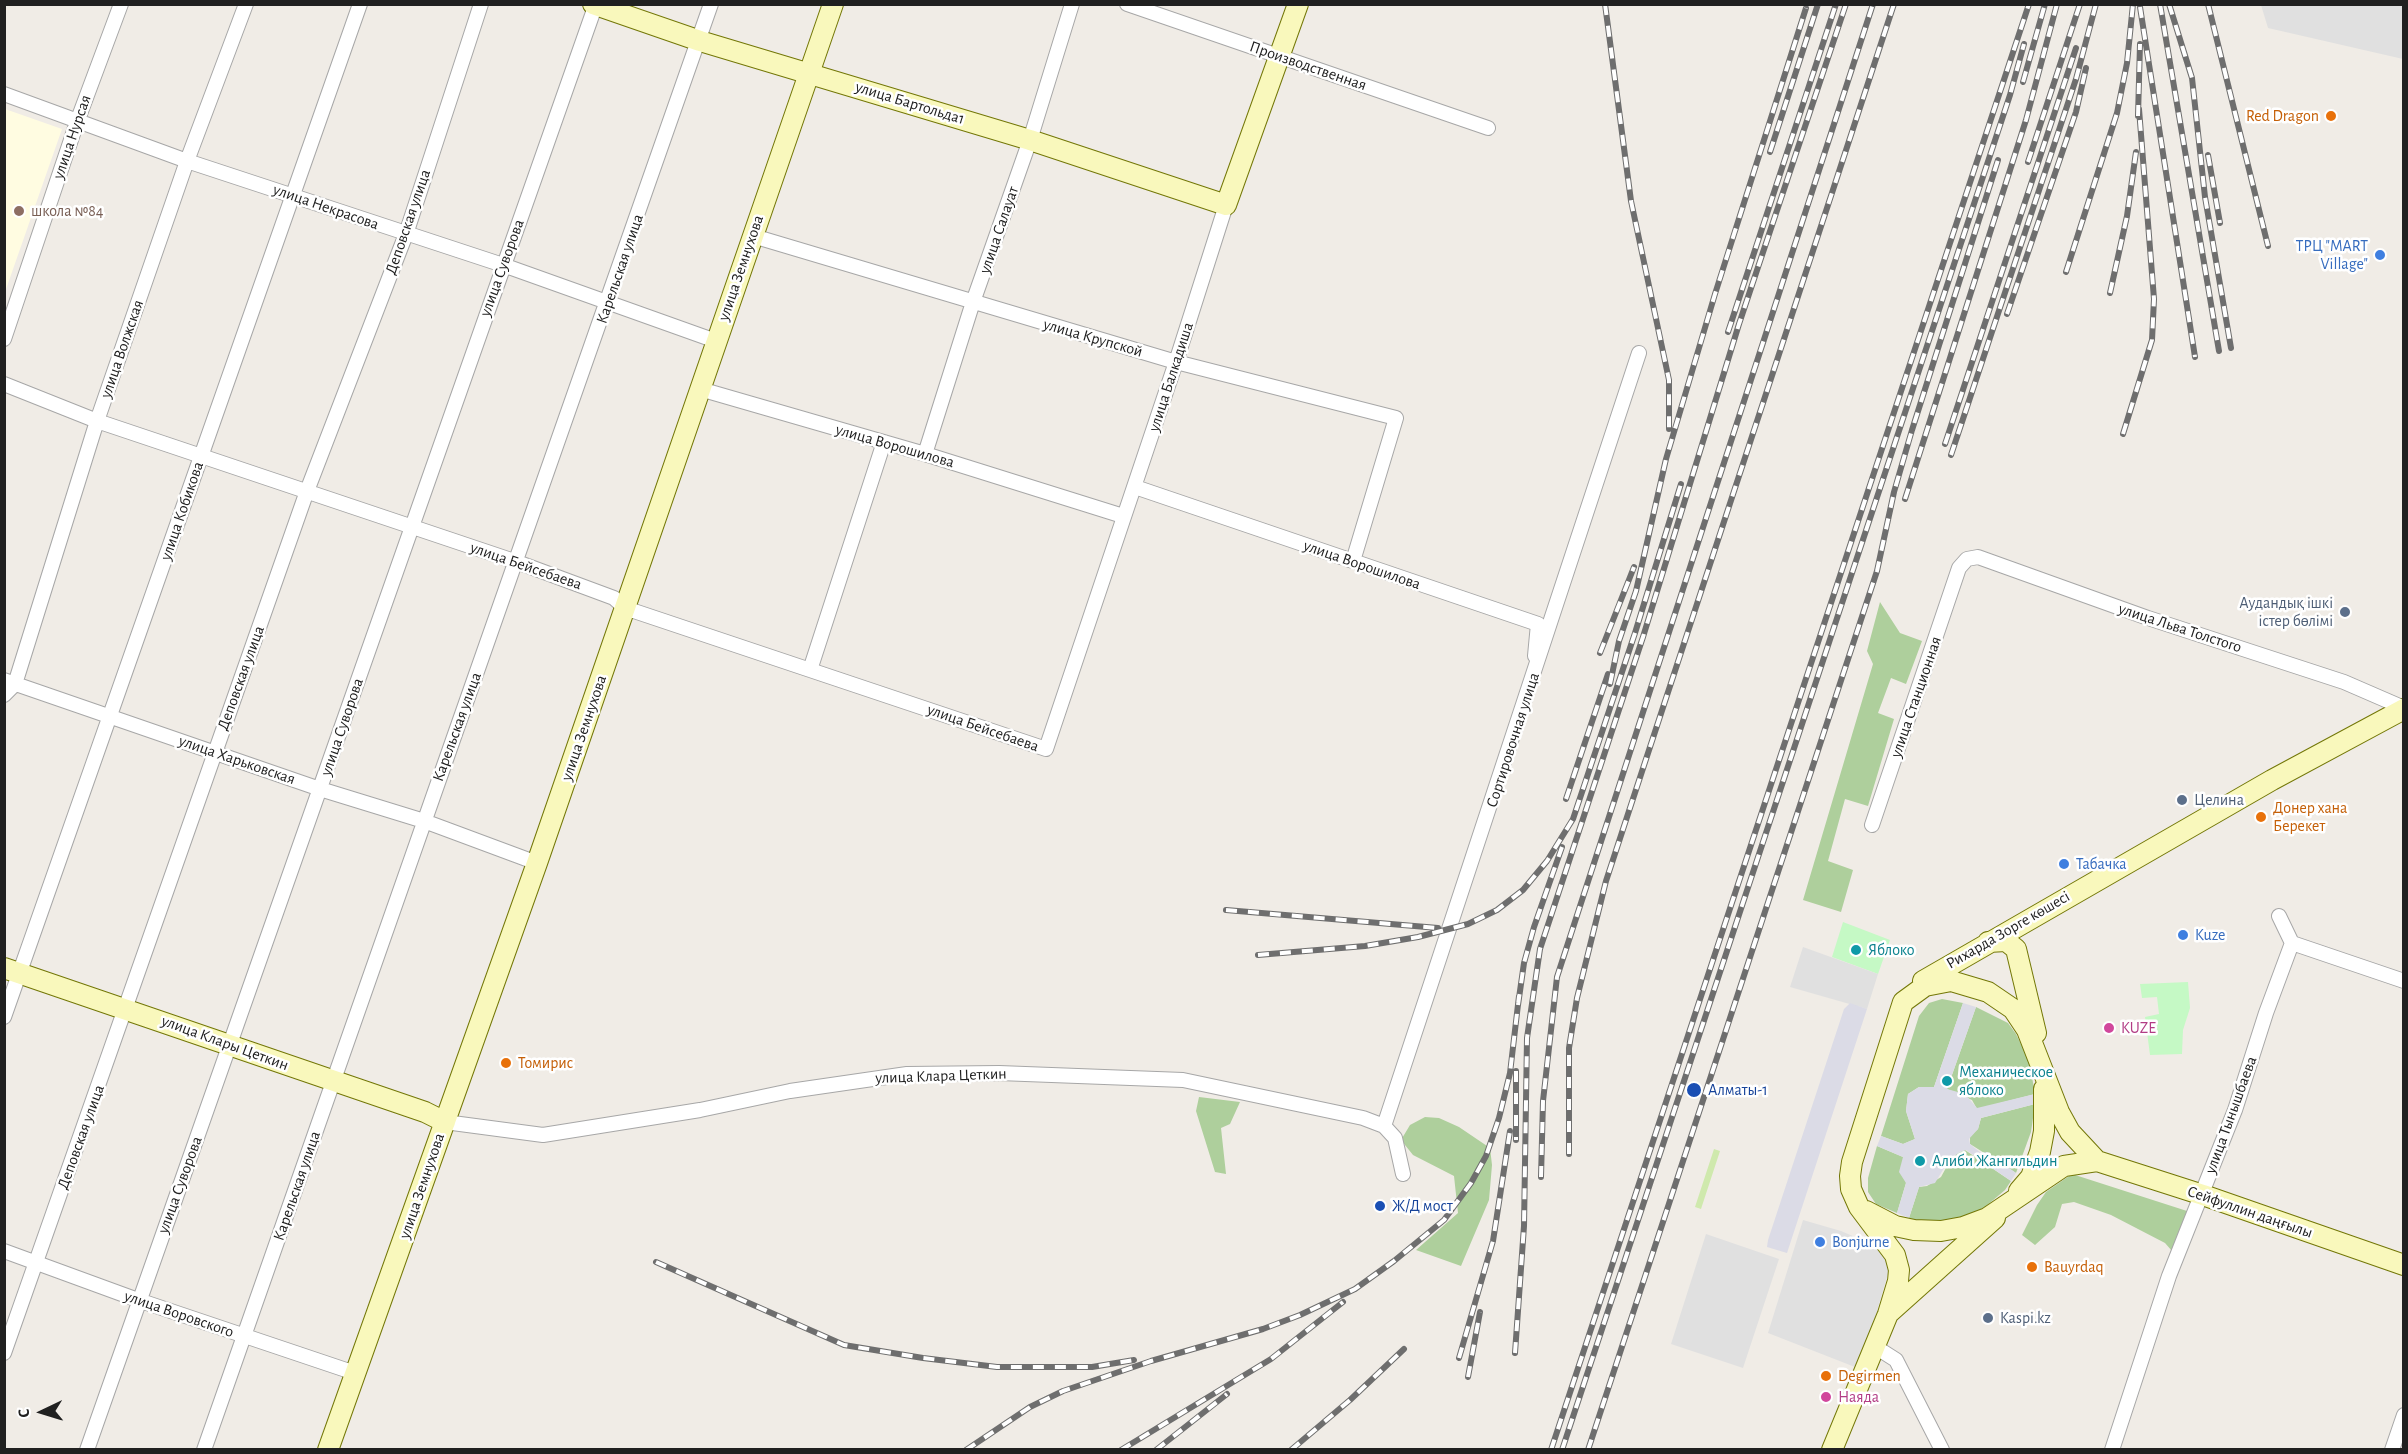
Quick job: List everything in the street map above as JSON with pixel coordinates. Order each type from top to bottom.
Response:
[{"type":"street","name":"улица Нурсая","points":[[4,339],[76,122],[121,4]]},
{"type":"street","name":"улица Волжская","points":[[4,695],[187,161],[246,4]]},
{"type":"street","name":"улица Кобикова","points":[[4,1017],[12,970],[111,716],[360,4]]},
{"type":"street","name":"Деповская улица","points":[[4,1353],[128,1008],[307,491],[406,234],[481,4]]},
{"type":"street","name":"Карельская улица","points":[[204,1449],[608,304],[711,4]]},
{"type":"street","name":"улица Земнухова","points":[[328,1449],[537,863],[833,4]]},
{"type":"street","name":"улица Салауат","points":[[925,454],[973,302],[1030,140],[1072,4]]},
{"type":"street","name":"Производственная","points":[[1127,4],[1488,128]]},
{"type":"street","name":"улица Балкадиша","points":[[1046,749],[1123,516],[1135,487],[1226,205],[1298,4]]},
{"type":"street","name":"улица Бартольда1","points":[[595,5],[700,41],[810,72],[1030,140],[1226,205]]},
{"type":"street","name":"улица Суворова","points":[[87,1449],[595,5]]},
{"type":"street","name":"улица Некрасова","points":[[4,94],[187,161],[502,265],[716,341]]},
{"type":"street","name":"улица Крупской","points":[[753,236],[1176,362],[1395,418],[1353,561]]},
{"type":"street","name":"Сортировочная улица","points":[[1384,1126],[1639,353]]},
{"type":"street","name":"улица Бейсебаева","points":[[4,384],[97,421],[201,454],[517,562],[614,598],[625,608],[1046,749]]},
{"type":"street","name":"улица Ворошилова","points":[[700,389],[925,454],[1123,516]]},
{"type":"street","points":[[810,670],[884,442]]},
{"type":"street","name":"улица Ворошилова","points":[[1135,487],[1538,624],[1533,679]]},
{"type":"street","name":"улица Льва Толстого","points":[[1959,568],[1968,559],[1978,557],[2148,618],[2344,682],[2403,709]]},
{"type":"street","name":"улица Станционная","points":[[1872,825],[1959,568]]},
{"type":"street","name":"улица Харьковская","points":[[10,682],[320,789],[424,821],[537,863]]},
{"type":"street","name":"Рихарда Зорге көшесі","points":[[1903,1002],[1919,983],[2044,909],[2403,709]]},
{"type":"street","points":[[2025,978],[2024,938],[2033,919],[2044,909]]},
{"type":"street","points":[[2279,916],[2292,943],[2403,981]]},
{"type":"street","points":[[1888,1314],[1964,1248],[2010,1203],[2031,1177],[2040,1152],[2045,1108],[2043,1076],[2025,978],[2016,949],[2011,944],[1998,940],[1988,942]]},
{"type":"street","name":"улица Тынышбаева","points":[[2112,1449],[2169,1276],[2203,1195],[2292,943]]},
{"type":"street","name":"улица Клары Цеткин","points":[[12,970],[425,1112],[445,1122]]},
{"type":"street","points":[[1832,1449],[1888,1314],[1898,1281],[1898,1263],[1892,1249],[1859,1207],[1851,1189],[1852,1162],[1903,1002],[1914,992],[1937,982],[1964,983],[1988,992],[2004,1001],[2021,1018],[2043,1076]]},
{"type":"street","name":"улица Клара Цеткин","points":[[445,1122],[543,1135],[700,1110],[866,1078],[907,1074],[999,1073],[1183,1080],[1363,1118],[1384,1126]]},
{"type":"street","name":"Сейфуллин даңғылы","points":[[2043,1076],[2070,1132],[2097,1161]]},
{"type":"street","points":[[1384,1126],[1395,1138],[1403,1174]]},
{"type":"street","name":"Сейфуллин даңғылы","points":[[2010,1203],[2064,1166],[2097,1161],[2203,1195],[2403,1265]]},
{"type":"street","points":[[1859,1207],[1895,1226],[1928,1232],[1963,1227],[1987,1218],[2010,1203]]},
{"type":"street","name":"улица Воровского","points":[[4,1251],[138,1300],[355,1372]]},
{"type":"street","points":[[1874,1346],[1892,1355],[1903,1369],[1942,1449]]},
{"type":"street","points":[[2392,1449],[2403,1415]]},
{"type":"shaded area","points":[[2261,5],[2403,5],[2403,59],[2268,28]]},
{"type":"shaded area","name":"школа №84","points":[[4,109],[62,129],[5,292]]},
{"type":"shaded area","points":[[1803,947],[1878,974],[1867,1009],[1790,987]]},
{"type":"shaded area","points":[[1850,1003],[1867,1009],[1787,1253],[1767,1247],[1768,1240],[1844,1009]]},
{"type":"shaded area","points":[[1963,1003],[1976,1007],[1947,1089],[1965,1094],[1977,1108],[2035,1094],[2035,1104],[1981,1118],[1978,1129],[1969,1139],[1970,1144],[1981,1153],[1987,1152],[2016,1173],[2011,1181],[1966,1150],[1960,1152],[1949,1160],[1935,1183],[1919,1187],[1909,1218],[1897,1213],[1906,1183],[1899,1172],[1903,1157],[1877,1146],[1881,1136],[1903,1144],[1915,1139],[1906,1111],[1908,1094],[1919,1087],[1934,1087]]},
{"type":"shaded area","points":[[1803,1220],[1841,1231],[1876,1246],[1890,1267],[1860,1369],[1768,1333]]},
{"type":"shaded area","points":[[1706,1234],[1779,1259],[1743,1368],[1671,1344]]},
{"type":"green space","points":[[1880,602],[1900,633],[1922,641],[1906,684],[1891,678],[1878,713],[1894,719],[1868,806],[1845,799],[1828,861],[1853,870],[1841,912],[1803,900],[1873,664],[1867,651]]},
{"type":"green space","points":[[1843,922],[1890,940],[1878,974],[1832,957]]},
{"type":"green space","points":[[2188,982],[2190,1008],[2183,1030],[2182,1054],[2150,1055],[2145,1017],[2159,1014],[2157,997],[2142,998],[2140,984]]},
{"type":"green space","points":[[1942,999],[1963,1003],[1934,1087],[1919,1087],[1908,1094],[1906,1111],[1915,1139],[1903,1144],[1881,1136],[1919,1016],[1929,1003]]},
{"type":"green space","points":[[1976,1007],[2008,1023],[2016,1034],[2029,1060],[2035,1094],[1977,1109],[1972,1100],[1947,1089]]},
{"type":"green space","points":[[1199,1097],[1240,1102],[1230,1124],[1221,1128],[1226,1174],[1215,1172],[1196,1111]]},
{"type":"green space","points":[[2035,1104],[2031,1132],[2016,1173],[1970,1144],[1970,1136],[1978,1129],[1981,1118]]},
{"type":"green space","points":[[1960,1109],[1966,1109],[1971,1117],[1969,1123],[1960,1125],[1955,1120],[1955,1114]]},
{"type":"green space","points":[[1425,1117],[1439,1118],[1459,1127],[1490,1148],[1492,1165],[1489,1200],[1461,1266],[1416,1250],[1458,1213],[1454,1176],[1413,1155],[1401,1140],[1410,1125]]},
{"type":"green space","points":[[1877,1146],[1903,1157],[1906,1183],[1897,1213],[1876,1204],[1868,1192],[1868,1178]]},
{"type":"green space","points":[[1714,1149],[1720,1151],[1701,1209],[1695,1207]]},
{"type":"green space","points":[[1965,1150],[2011,1181],[2005,1190],[1985,1207],[1946,1223],[1917,1221],[1909,1218],[1919,1187],[1927,1186],[1941,1177],[1953,1155]]},
{"type":"green space","points":[[2072,1174],[2187,1211],[2172,1251],[2165,1243],[2111,1215],[2074,1202],[2062,1204],[2055,1227],[2035,1245],[2022,1235],[2046,1192]]},
{"type":"railway","points":[[1605,4],[1631,201],[1669,380],[1669,429]]},
{"type":"railway","points":[[1770,152],[1818,4]]},
{"type":"railway","points":[[1728,332],[1836,4]]},
{"type":"railway","points":[[1515,1353],[1524,1226],[1527,1038],[1540,949],[1643,637],[1739,324],[1846,4]]},
{"type":"railway","points":[[1541,1177],[1543,1101],[1557,977],[1873,4]]},
{"type":"railway","points":[[1569,1154],[1569,1048],[1577,998],[1606,881],[1894,4]]},
{"type":"railway","points":[[1551,1450],[2029,4]]},
{"type":"railway","points":[[2023,82],[2045,4]]},
{"type":"railway","points":[[1905,499],[2026,120],[2057,4]]},
{"type":"railway","points":[[2028,162],[2080,4]]},
{"type":"railway","points":[[1951,455],[2076,79],[2096,4]]},
{"type":"railway","points":[[2066,272],[2117,113],[2127,63],[2133,4]]},
{"type":"railway","points":[[2160,4],[2219,351]]},
{"type":"railway","points":[[2169,4],[2192,78],[2205,197],[2231,348]]},
{"type":"railway","points":[[2208,4],[2268,246]]},
{"type":"railway","points":[[2140,7],[2195,357]]},
{"type":"railway","points":[[1610,684],[1619,641],[1636,591],[1666,459],[1715,294],[1806,8]]},
{"type":"railway","points":[[1562,1450],[2010,95],[2024,44]]},
{"type":"railway","points":[[2138,116],[2140,44]]},
{"type":"railway","points":[[1945,444],[2076,48]]},
{"type":"railway","points":[[2007,314],[2076,112],[2086,68]]},
{"type":"railway","points":[[2123,434],[2152,340],[2154,299],[2139,109]]},
{"type":"railway","points":[[2110,293],[2127,216],[2136,152]]},
{"type":"railway","points":[[2208,155],[2220,223]]},
{"type":"railway","points":[[1588,1450],[1877,571],[1894,492],[1912,430],[1998,160]]},
{"type":"railway","points":[[1258,955],[1365,946],[1418,937],[1468,924],[1497,910],[1523,890],[1547,861],[1573,819],[1635,633],[1681,484]]},
{"type":"railway","points":[[1600,653],[1634,567]]},
{"type":"railway","points":[[1566,799],[1608,674]]},
{"type":"railway","points":[[1518,1005],[1524,963],[1534,927],[1562,847]]},
{"type":"railway","points":[[1226,910],[1438,928]]},
{"type":"railway","points":[[966,1450],[1030,1407],[1063,1391],[1151,1361],[1263,1329],[1300,1315],[1355,1289],[1444,1220],[1471,1183],[1486,1156],[1499,1118],[1510,1073],[1519,996]]},
{"type":"railway","points":[[1516,1071],[1516,1140]]},
{"type":"railway","points":[[1459,1358],[1493,1241],[1510,1131]]},
{"type":"railway","points":[[656,1262],[844,1345],[997,1367],[1092,1367],[1134,1360]]},
{"type":"railway","points":[[1121,1450],[1271,1359],[1343,1302]]},
{"type":"railway","points":[[1468,1377],[1480,1312]]},
{"type":"railway","points":[[1291,1450],[1350,1400],[1404,1349]]},
{"type":"railway","points":[[1156,1450],[1227,1394]]},
{"type":"place","name":"Red Dragon","points":[[2331,116]]},
{"type":"place","name":"школа №84","points":[[19,211]]},
{"type":"place","name":"ТРЦ \"MART Village\"","points":[[2380,255]]},
{"type":"place","name":"Аудандық ішкі істер бөлімі","points":[[2345,612]]},
{"type":"place","name":"Целина","points":[[2182,800]]},
{"type":"place","name":"Донер хана Берекет","points":[[2261,817]]},
{"type":"place","name":"Табачка","points":[[2064,864]]},
{"type":"place","name":"Kuze","points":[[2183,935]]},
{"type":"place","name":"Яблоко","points":[[1856,950]]},
{"type":"place","name":"KUZE","points":[[2109,1028]]},
{"type":"place","name":"Томирис","points":[[506,1063]]},
{"type":"place","name":"Механическое яблоко","points":[[1947,1081]]},
{"type":"place","name":"Алматы-1","points":[[1694,1090]]},
{"type":"place","name":"Алиби Жангильдин","points":[[1920,1161]]},
{"type":"place","name":"Ж/Д мост","points":[[1380,1206]]},
{"type":"place","name":"Bonjurne","points":[[1820,1242]]},
{"type":"place","name":"Bauyrdaq","points":[[2032,1267]]},
{"type":"place","name":"Kaspi.kz","points":[[1988,1318]]},
{"type":"place","name":"Degirmen","points":[[1826,1376]]},
{"type":"place","name":"Наяда","points":[[1826,1397]]}]
